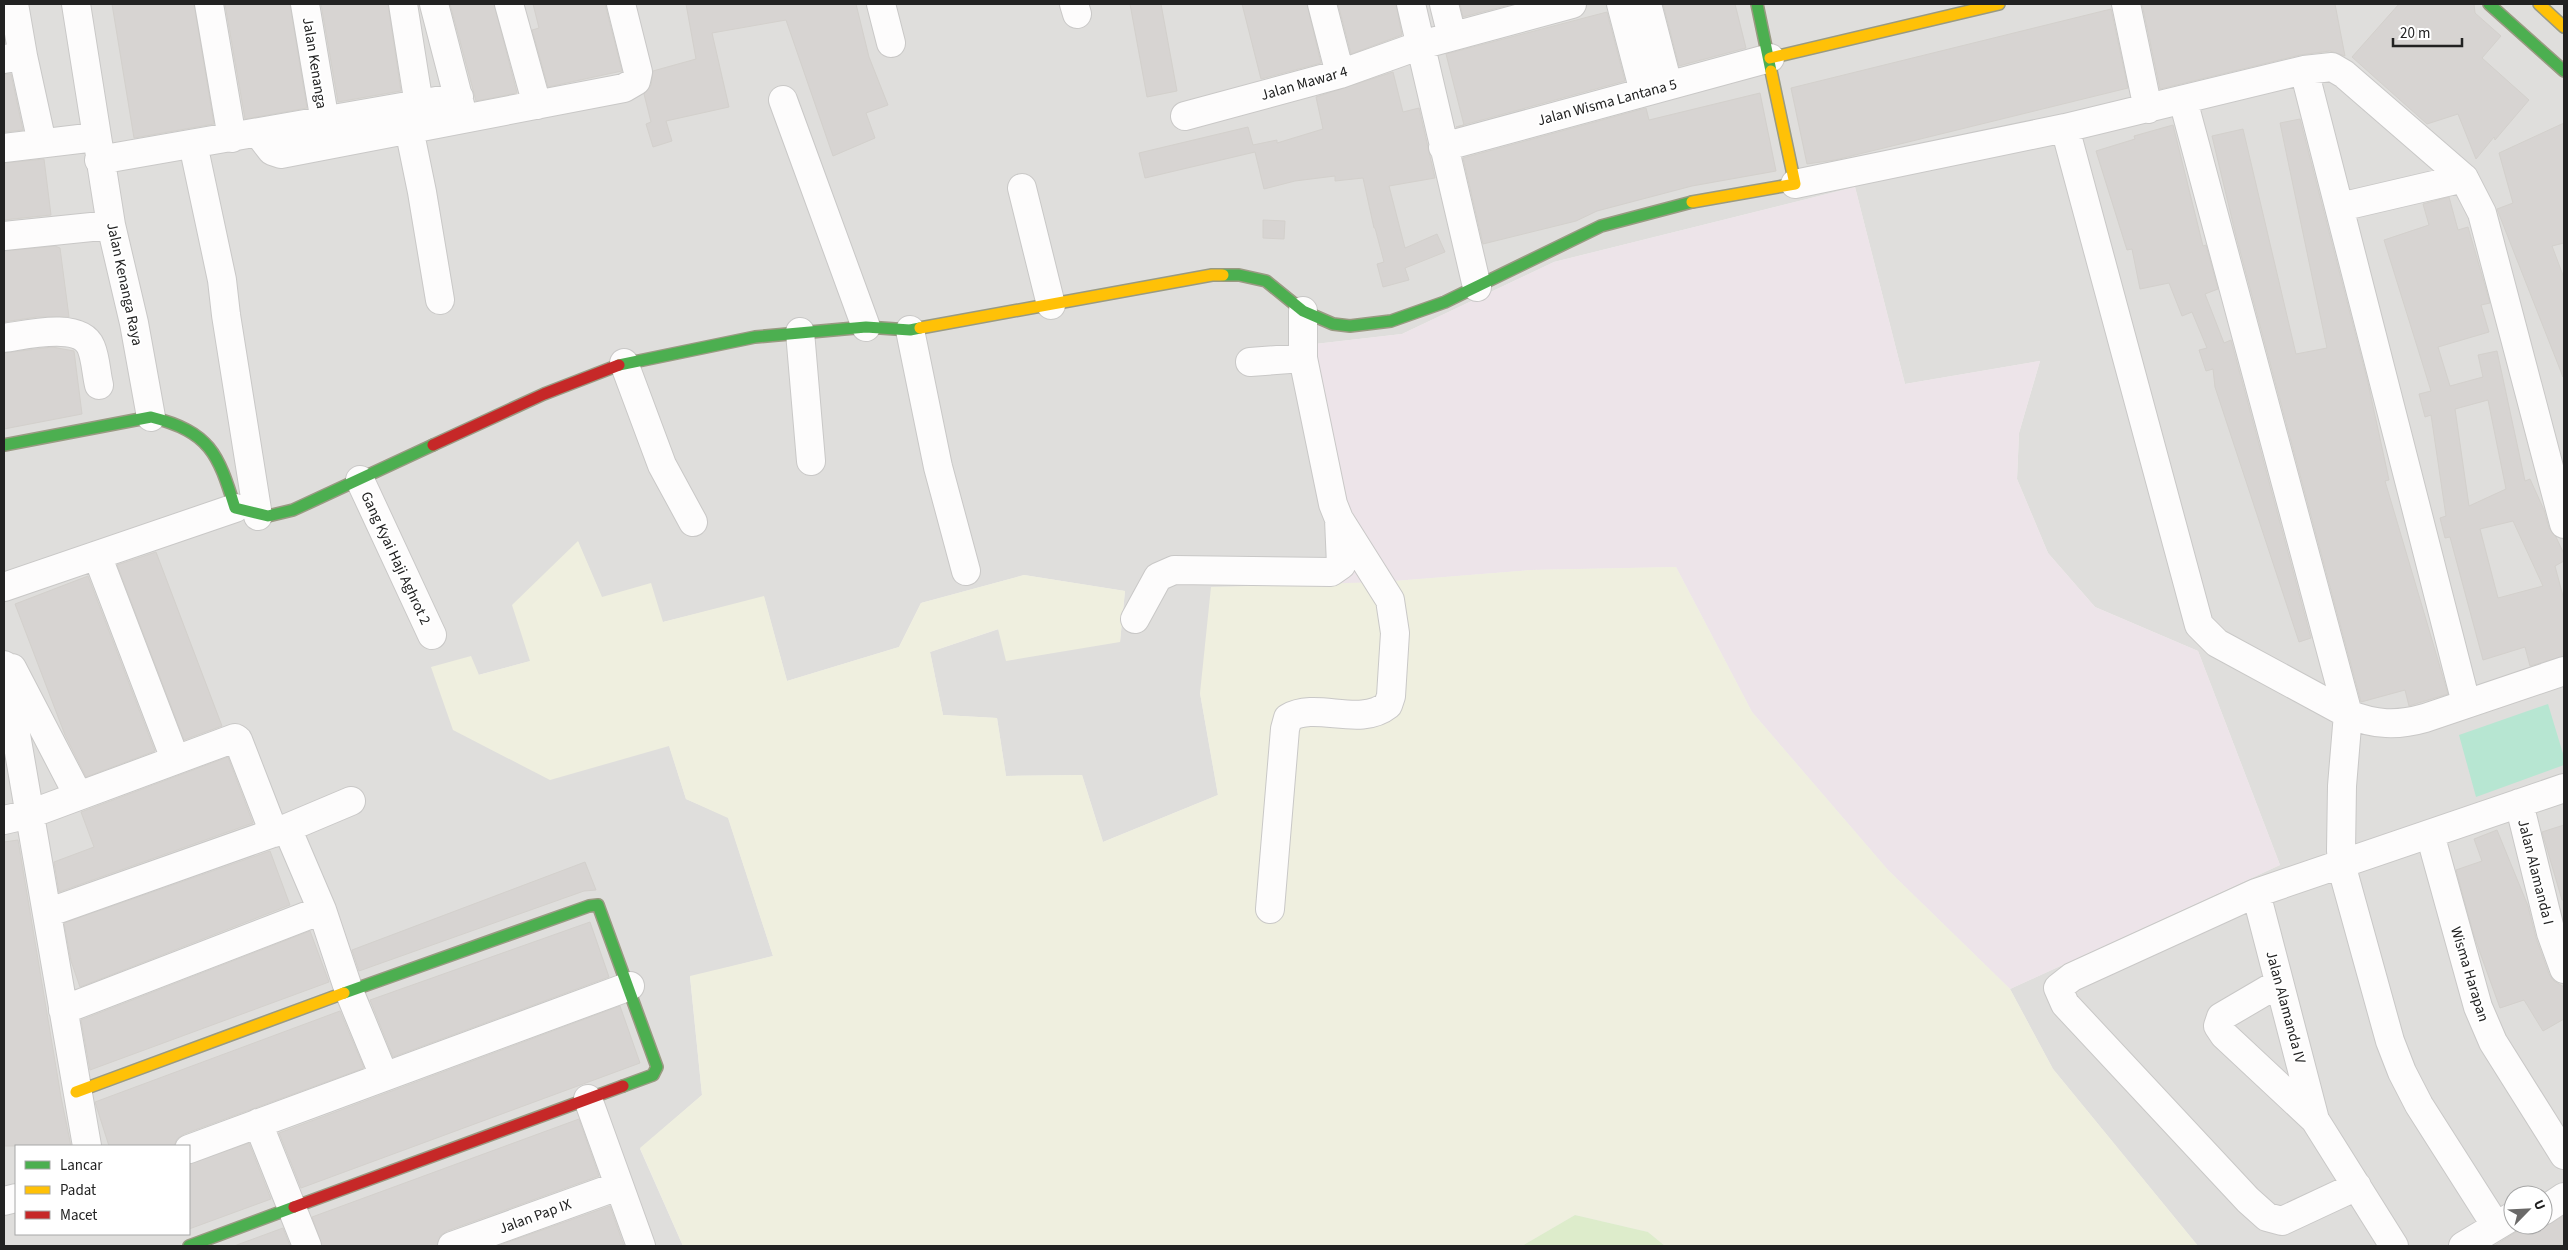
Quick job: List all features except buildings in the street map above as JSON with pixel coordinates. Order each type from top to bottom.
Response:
[{"type":"street","points":[[14,4],[14,57],[42,143]]},
{"type":"street","name":"Jalan Kenanga Raya","points":[[76,4],[111,225],[134,324],[151,417]]},
{"type":"street","points":[[209,4],[245,135],[276,154],[282,154],[411,115]]},
{"type":"street","name":"Jalan Kenanga","points":[[305,4],[325,122]]},
{"type":"street","points":[[403,4],[411,115],[440,300]]},
{"type":"street","points":[[434,4],[462,109]]},
{"type":"street","points":[[509,4],[537,105]]},
{"type":"street","points":[[4,148],[42,143],[98,148],[193,144],[325,122],[462,109],[537,105],[624,88],[636,81],[638,72],[621,4]]},
{"type":"street","points":[[881,4],[891,43]]},
{"type":"street","points":[[1322,4],[1340,74]]},
{"type":"street","points":[[1411,4],[1477,287]]},
{"type":"street","points":[[1444,4],[1452,36]]},
{"type":"street","name":"Jalan Mawar 4","points":[[1185,116],[1340,74],[1421,45],[1537,8],[1572,4]]},
{"type":"street","points":[[1621,4],[1656,88]]},
{"type":"street","points":[[1647,4],[1656,88]]},
{"type":"street","points":[[1757,4],[1770,58],[1795,184]]},
{"type":"street","points":[[1770,58],[2000,4]]},
{"type":"street","points":[[2126,4],[2148,108]]},
{"type":"street","points":[[2489,4],[2564,70]]},
{"type":"street","points":[[2539,4],[2564,27]]},
{"type":"street","name":"Jalan Wisma Lantana 5","points":[[1443,147],[1770,58]]},
{"type":"street","points":[[4,587],[97,555],[247,512],[281,514],[360,480],[544,394],[624,363],[755,337],[866,327],[910,330],[1212,275],[1239,274],[1266,280],[1303,311],[1333,324],[1372,324],[1421,312],[1477,287],[1601,226],[1696,201],[1795,184],[2065,128],[2304,70],[2332,67],[2344,74],[2464,178],[2482,213],[2564,524]]},
{"type":"street","points":[[2304,70],[2466,703]]},
{"type":"street","points":[[783,100],[866,327]]},
{"type":"street","points":[[2184,100],[2348,714],[2342,786],[2341,858],[2390,1041],[2402,1072],[2420,1105],[2503,1231]]},
{"type":"street","points":[[2065,128],[2199,625],[2217,644],[2348,714],[2381,724],[2406,723],[2564,671]]},
{"type":"street","points":[[193,144],[222,280],[247,512]]},
{"type":"street","points":[[2340,206],[2464,178]]},
{"type":"street","points":[[1022,188],[1052,304]]},
{"type":"street","points":[[4,236],[111,225]]},
{"type":"street","points":[[1270,909],[1288,718],[1302,712],[1372,714],[1388,705],[1391,696],[1395,633],[1390,600],[1339,519],[1333,504],[1303,358],[1303,311]]},
{"type":"street","points":[[910,330],[938,467],[966,571]]},
{"type":"street","points":[[4,338],[64,331],[79,335],[91,346],[99,385]]},
{"type":"street","points":[[800,332],[811,461]]},
{"type":"street","points":[[1250,362],[1303,358]]},
{"type":"street","points":[[624,363],[662,465],[693,522]]},
{"type":"street","points":[[4,445],[151,417],[173,421],[190,429],[210,444],[247,512]]},
{"type":"street","name":"Gang Kyai Haji Aghrot 2","points":[[360,480],[432,635]]},
{"type":"street","points":[[1135,619],[1158,577],[1174,570],[1311,573],[1335,571],[1341,565],[1342,560],[1339,519]]},
{"type":"street","points":[[97,555],[175,759]]},
{"type":"street","points":[[4,651],[78,795]]},
{"type":"street","points":[[4,665],[17,817],[47,913],[76,1092],[87,1145]]},
{"type":"street","points":[[17,817],[175,759],[232,739],[237,739],[280,831],[322,910],[349,991],[384,1076]]},
{"type":"street","points":[[2357,1186],[2282,1221],[2267,1217],[2248,1200],[2060,996],[2058,988],[2072,977],[2341,858],[2430,834],[2564,788]]},
{"type":"street","points":[[47,913],[280,831],[351,801]]},
{"type":"street","name":"Jalan Alamanda I","points":[[2519,803],[2551,933],[2564,969]]},
{"type":"street","name":"Wisma Harapan","points":[[2430,834],[2478,1007],[2493,1042],[2564,1154]]},
{"type":"street","name":"Jalan Alamanda IV","points":[[2256,894],[2315,1120]]},
{"type":"street","points":[[76,1092],[349,991],[593,905],[598,905],[604,912],[656,1062],[656,1071],[649,1077],[189,1246]]},
{"type":"street","points":[[63,1010],[322,910]]},
{"type":"street","points":[[2279,984],[2221,1017],[2218,1026],[2224,1035],[2315,1120],[2394,1246]]},
{"type":"street","points":[[190,1149],[630,986]]},
{"type":"street","points":[[588,1099],[641,1246]]},
{"type":"street","points":[[258,1123],[307,1246]]},
{"type":"street","points":[[2553,1192],[2564,1185]]},
{"type":"street","name":"Jalan Pap IX","points":[[452,1246],[618,1186]]},
{"type":"street","points":[[2553,1204],[2564,1197]]},
{"type":"street","points":[[2463,1246],[2503,1233]]},
{"type":"shaded area","points":[[4,4],[2564,4],[2564,1246],[2198,1246],[2053,1069],[2010,989],[2280,865],[2198,651],[2095,607],[2048,553],[2017,479],[2019,433],[2040,361],[1905,384],[1855,187],[1554,262],[1402,334],[1315,344],[1337,584],[1200,693],[1218,795],[1103,842],[1082,775],[1006,776],[997,718],[943,715],[930,652],[999,629],[1120,642],[1125,591],[1024,575],[921,603],[899,647],[787,681],[764,597],[663,622],[602,598],[578,542],[531,661],[478,675],[431,667],[550,779],[669,745],[686,799],[728,817],[773,956],[690,977],[702,1095],[640,1149],[683,1246],[4,1246]]},
{"type":"shaded area","points":[[1855,187],[1905,384],[2040,361],[2019,433],[2017,479],[2048,553],[2095,607],[2198,651],[2280,865],[2010,989],[1888,870],[1752,712],[1676,567],[1531,570],[1337,584],[1315,344],[1402,334],[1554,262]]},
{"type":"green space","points":[[578,541],[602,597],[651,583],[663,622],[764,596],[787,681],[899,647],[921,603],[1024,575],[1125,591],[1120,642],[1006,661],[998,629],[930,652],[943,715],[997,718],[1006,776],[1082,775],[1103,842],[1218,795],[1200,693],[1211,587],[1382,582],[1531,570],[1676,567],[1752,712],[1888,870],[2010,989],[2053,1069],[2198,1246],[1665,1246],[1648,1232],[1575,1215],[1522,1246],[683,1246],[640,1148],[702,1095],[690,976],[773,956],[728,818],[686,799],[669,746],[550,780],[453,730],[431,667],[471,656],[479,675],[530,661],[512,605]]},
{"type":"green space","points":[[2548,704],[2564,757],[2564,765],[2476,797],[2459,735]]},
{"type":"green space","points":[[1575,1215],[1648,1232],[1665,1246],[1522,1246]]},
{"type":"traffic: fast","points":[[1757,4],[1771,71]]},
{"type":"traffic: fast","points":[[2489,4],[2564,71]]},
{"type":"traffic: fast","points":[[1223,275],[1239,275],[1266,281],[1303,311],[1333,324],[1350,326],[1391,321],[1445,302],[1601,226],[1692,202]]},
{"type":"traffic: fast","points":[[619,365],[755,337],[866,327],[910,330],[920,328]]},
{"type":"traffic: fast","points":[[4,445],[151,417],[187,430],[209,448],[217,459],[235,508],[268,516],[293,510],[433,445]]},
{"type":"traffic: fast","points":[[344,993],[589,906],[598,905],[657,1067],[653,1075],[623,1086]]},
{"type":"traffic: fast","points":[[189,1246],[294,1207]]},
{"type":"traffic: slow","points":[[1770,58],[1999,4]]},
{"type":"traffic: slow","points":[[2539,4],[2564,27]]},
{"type":"traffic: slow","points":[[1692,202],[1795,184],[1771,71]]},
{"type":"traffic: slow","points":[[920,328],[1212,275],[1223,275]]},
{"type":"traffic: slow","points":[[76,1092],[344,993]]},
{"type":"traffic: jam","points":[[433,445],[544,394],[619,365]]},
{"type":"traffic: jam","points":[[294,1207],[623,1086]]}]
